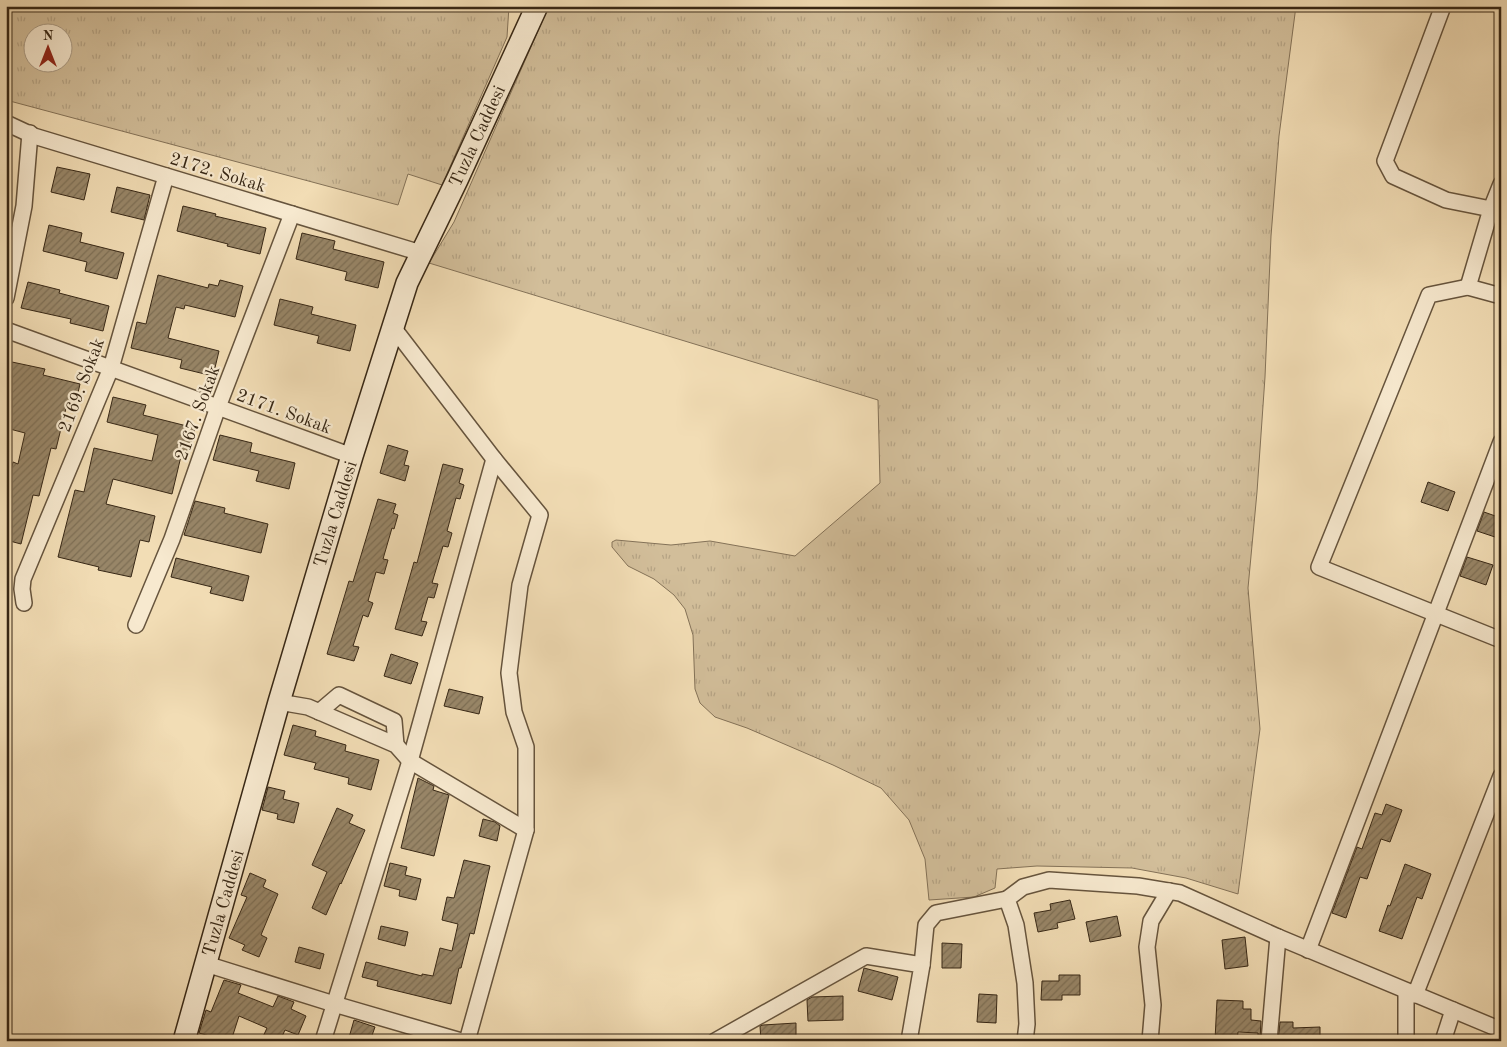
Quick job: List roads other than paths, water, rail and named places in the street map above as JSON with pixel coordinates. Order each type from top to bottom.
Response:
[{"type":"main road","name":"Tuzla Caddesi","points":[[184,1041],[279,702],[392,326],[407,283],[461,172],[537,6]]},
{"type":"street","points":[[1443,6],[1385,161],[1393,176],[1446,200],[1491,210]]},
{"type":"street","name":"2172. Sokak","points":[[6,123],[30,134],[421,253]]},
{"type":"street","points":[[6,298],[24,206],[30,134]]},
{"type":"street","name":"2169. Sokak","points":[[24,603],[22,589],[25,573],[111,368],[166,176]]},
{"type":"street","points":[[1468,287],[1491,210],[1501,184]]},
{"type":"street","name":"2167. Sokak","points":[[136,625],[172,540],[218,407],[292,214]]},
{"type":"street","points":[[1501,296],[1468,287],[1429,295],[1319,567],[1501,640]]},
{"type":"street","points":[[392,326],[494,459],[540,515],[520,585],[509,673],[514,712],[526,747],[526,830],[467,1041]]},
{"type":"street","name":"2171. Sokak","points":[[6,330],[352,456]]},
{"type":"street","points":[[1308,950],[1501,442]]},
{"type":"street","points":[[323,1041],[410,761],[494,459]]},
{"type":"street","points":[[319,712],[339,695],[394,721],[396,745]]},
{"type":"street","points":[[279,702],[308,707],[396,745],[410,761],[526,830]]},
{"type":"street","points":[[1406,1041],[1410,993],[1501,776]]},
{"type":"street","points":[[909,1041],[922,965],[926,925],[936,913],[1008,899],[1023,887],[1049,880],[1138,886],[1180,893],[1308,950],[1501,1030]]},
{"type":"street","points":[[1150,1041],[1153,1005],[1147,947],[1151,921],[1169,891]]},
{"type":"street","points":[[1008,899],[1016,925],[1025,983],[1027,1024],[1025,1041]]},
{"type":"street","points":[[1269,1041],[1278,937]]},
{"type":"street","points":[[715,1041],[739,1034],[866,956],[922,965]]},
{"type":"street","points":[[206,964],[460,1041]]},
{"type":"street","points":[[1443,1041],[1453,1010]]}]
